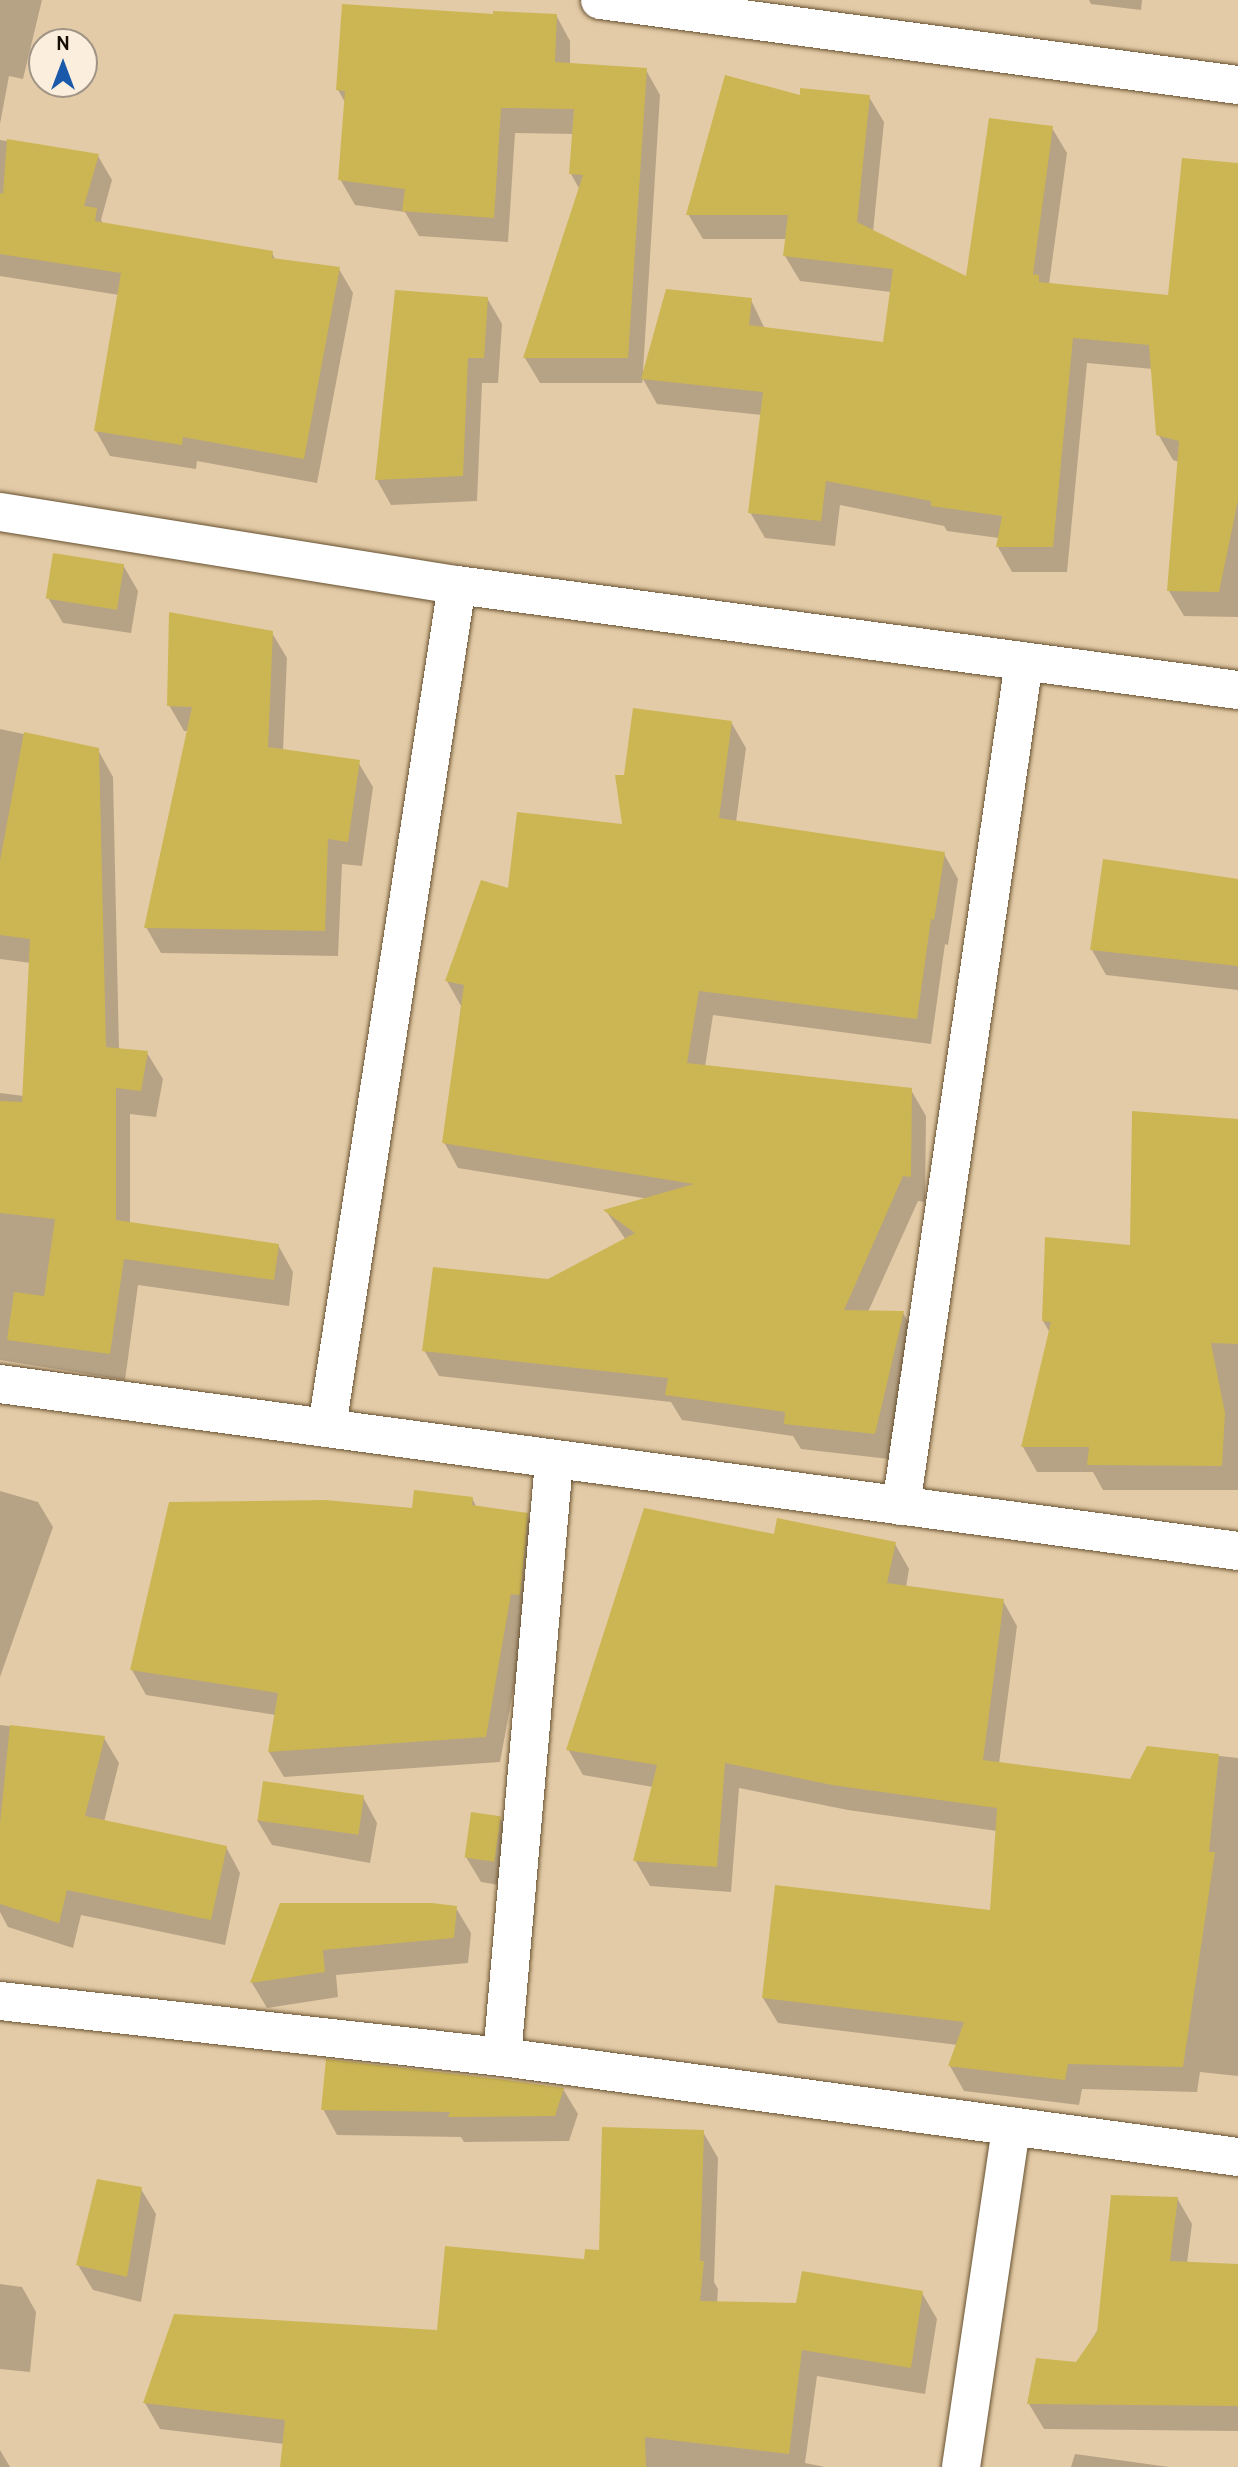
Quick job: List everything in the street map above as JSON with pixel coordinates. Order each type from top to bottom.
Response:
[{"type":"street","points":[[600,0],[1238,85]]},
{"type":"street","points":[[0,512],[457,585],[1238,690]]},
{"type":"street","points":[[327,1427],[457,585]]},
{"type":"street","points":[[901,1506],[1024,662]]},
{"type":"street","points":[[0,1384],[327,1427],[554,1461],[1238,1551]]},
{"type":"street","points":[[502,2057],[554,1461]]},
{"type":"street","points":[[0,2001],[502,2057],[1238,2157]]},
{"type":"street","points":[[961,2467],[1011,2127]]},
{"type":"building","points":[[342,4],[493,14],[493,11],[557,14],[555,62],[647,68],[628,358],[523,358],[583,175],[569,174],[574,109],[501,108],[494,218],[402,211],[405,189],[338,180],[345,91],[336,90]]},
{"type":"building","points":[[725,75],[800,95],[800,88],[870,95],[857,222],[966,276],[989,118],[1053,126],[1033,274],[1039,275],[1039,282],[1168,295],[1182,158],[1238,163],[1238,500],[1219,592],[1167,591],[1179,441],[1156,435],[1149,345],[1073,338],[1053,547],[996,547],[1002,516],[931,506],[931,501],[826,481],[821,521],[748,513],[763,392],[641,379],[666,289],[752,298],[749,325],[883,342],[893,269],[783,256],[788,215],[686,215]]},
{"type":"building","points":[[7,139],[99,154],[84,206],[97,208],[95,221],[273,251],[272,258],[340,267],[304,459],[183,437],[182,445],[94,431],[121,273],[0,254],[0,193],[3,194]]},
{"type":"building","points":[[395,290],[488,297],[484,358],[468,358],[463,476],[375,480]]},
{"type":"building","points":[[53,553],[124,564],[117,610],[46,598]]},
{"type":"building","points":[[169,612],[273,631],[268,747],[360,760],[348,842],[328,839],[325,931],[144,928],[192,707],[167,706]]},
{"type":"building","points":[[633,708],[732,721],[719,818],[945,852],[934,920],[931,919],[917,1019],[699,991],[687,1063],[912,1088],[911,1177],[903,1176],[844,1310],[904,1311],[875,1434],[784,1424],[785,1412],[665,1395],[668,1378],[422,1351],[433,1267],[548,1279],[635,1233],[603,1210],[694,1184],[442,1143],[464,985],[445,981],[481,880],[508,888],[517,812],[622,824],[615,775],[624,775]]},
{"type":"building","points":[[24,732],[99,748],[106,1047],[148,1051],[141,1091],[116,1088],[116,1220],[279,1244],[274,1280],[124,1259],[110,1354],[7,1340],[14,1292],[44,1296],[55,1219],[0,1213],[0,1101],[22,1102],[30,939],[0,935],[0,861]]},
{"type":"building","points":[[1103,859],[1238,879],[1238,966],[1090,950]]},
{"type":"building","points":[[1132,1111],[1238,1119],[1238,1344],[1211,1343],[1225,1413],[1222,1466],[1087,1465],[1089,1447],[1021,1447],[1051,1322],[1042,1321],[1045,1237],[1130,1245]]},
{"type":"building","points":[[414,1490],[473,1497],[472,1505],[528,1513],[520,1595],[511,1594],[486,1737],[268,1752],[278,1693],[130,1670],[169,1502],[325,1500],[412,1508]]},
{"type":"building","points":[[644,1508],[774,1534],[777,1518],[896,1542],[887,1583],[1004,1599],[983,1760],[1130,1779],[1147,1746],[1219,1754],[1209,1852],[1215,1852],[1183,2067],[1068,2064],[1065,2080],[948,2066],[964,2022],[762,1998],[775,1885],[990,1910],[997,1808],[832,1785],[725,1763],[717,1867],[633,1861],[657,1765],[566,1750]]},
{"type":"building","points":[[10,1725],[105,1736],[85,1816],[227,1846],[211,1920],[67,1890],[59,1923],[0,1904],[0,1824]]},
{"type":"building","points":[[263,1781],[364,1795],[358,1835],[257,1821]]},
{"type":"building","points":[[471,1812],[501,1816],[494,1862],[465,1858]]},
{"type":"building","points":[[280,1903],[432,1903],[457,1906],[454,1938],[323,1950],[325,1972],[250,1983]]},
{"type":"building","points":[[326,2059],[564,2088],[555,2116],[448,2117],[450,2112],[321,2110]]},
{"type":"building","points":[[602,2127],[704,2130],[700,2261],[704,2261],[700,2301],[796,2303],[802,2271],[923,2291],[911,2368],[802,2350],[789,2454],[645,2437],[646,2467],[280,2467],[285,2420],[143,2403],[174,2314],[437,2330],[445,2246],[584,2259],[585,2249],[599,2250]]},
{"type":"building","points":[[97,2179],[142,2187],[127,2277],[76,2265]]},
{"type":"building","points":[[1111,2195],[1178,2197],[1170,2261],[1238,2264],[1238,2406],[1027,2404],[1036,2358],[1076,2362],[1097,2332]]}]
